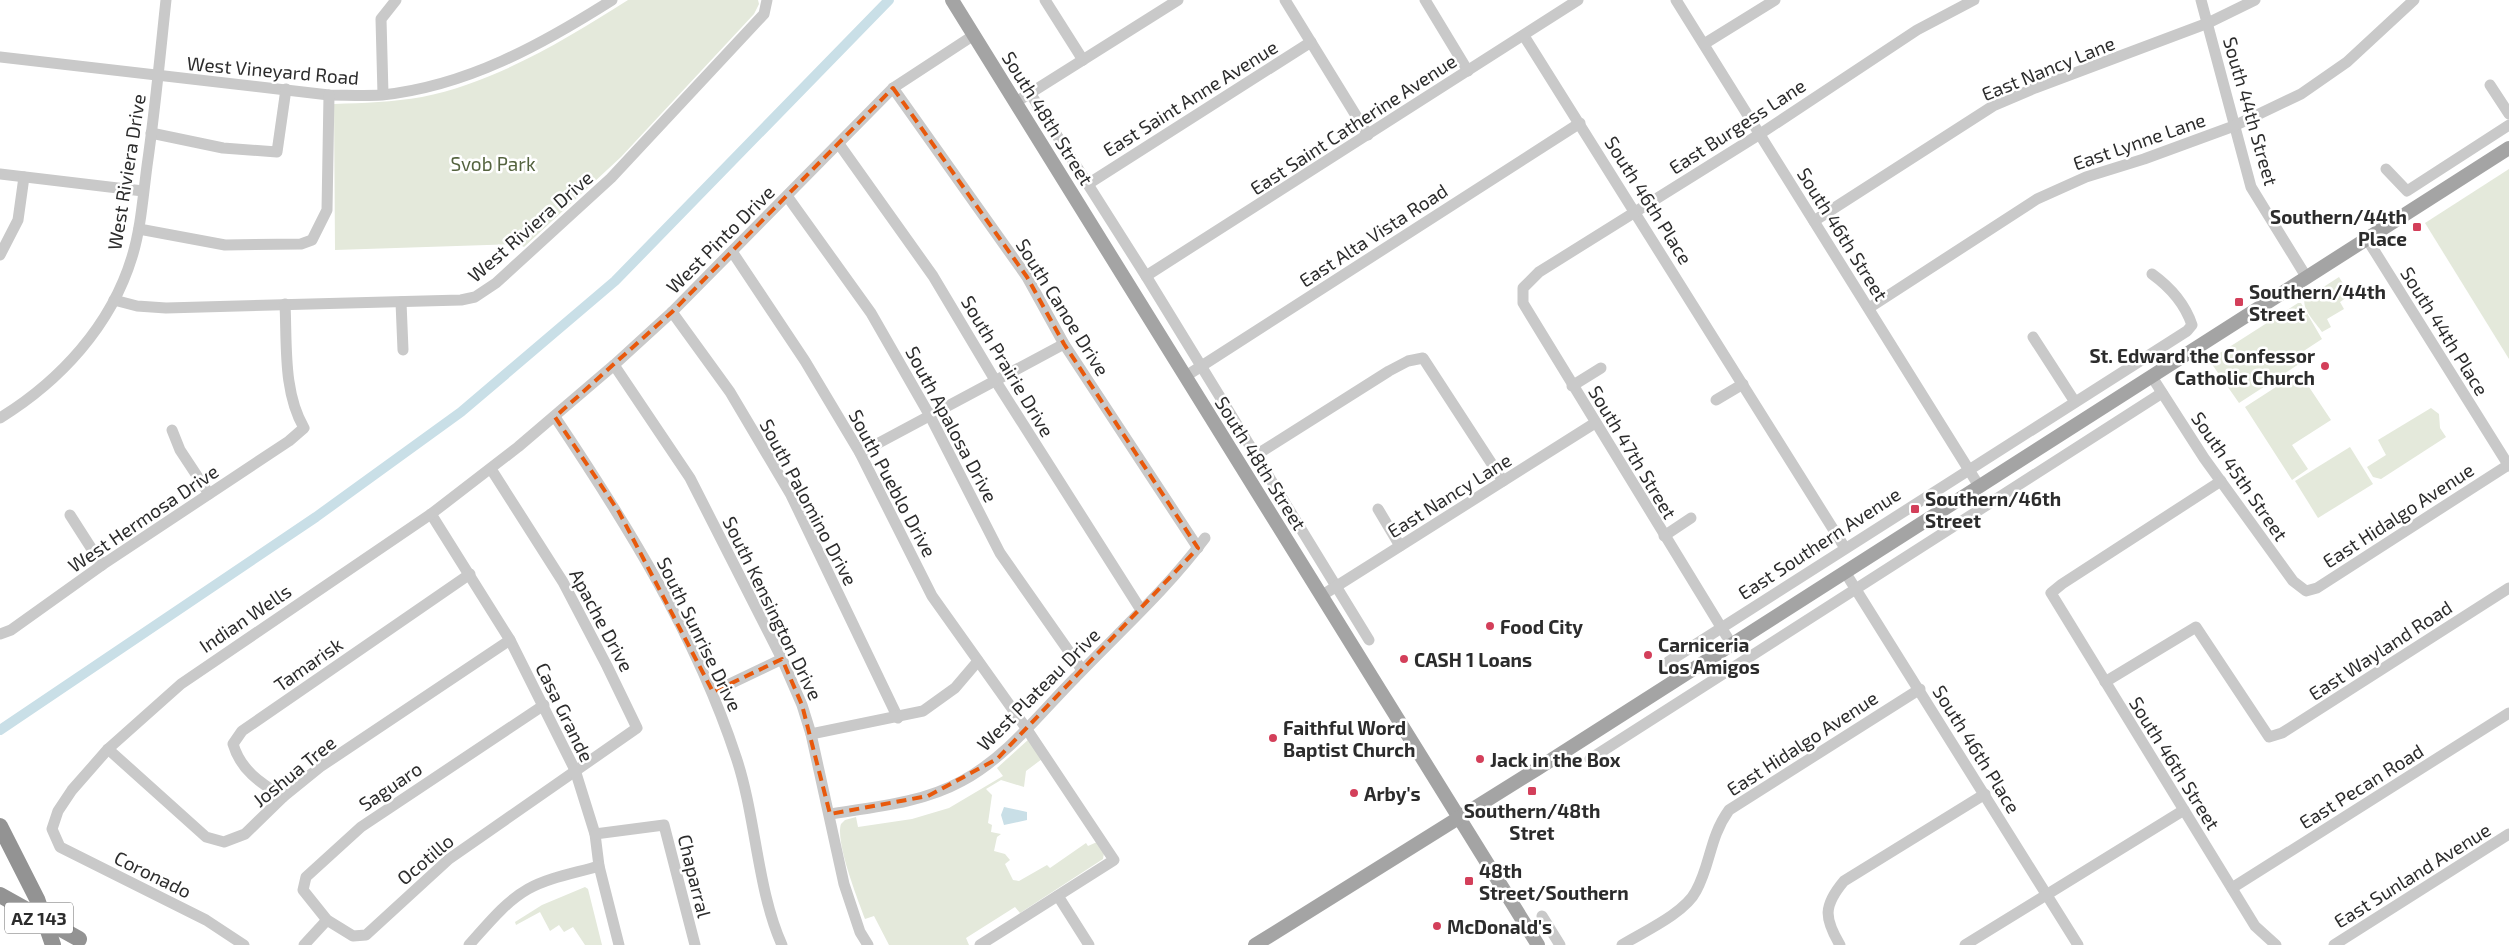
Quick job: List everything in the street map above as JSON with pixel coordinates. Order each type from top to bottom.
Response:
[{"type":"highway","points":[[0,826],[37,899],[53,945]]},
{"type":"highway","name":"AZ 143","points":[[0,895],[84,942]]},
{"type":"main road","name":"South 48th Street","points":[[952,0],[1538,945]]},
{"type":"main road","name":"East Southern Avenue","points":[[1255,945],[1732,645],[2509,148]]},
{"type":"street","name":"West Riviera Drive","points":[[0,418],[59,375],[88,342],[114,300],[132,258],[139,229],[152,134],[166,0]]},
{"type":"street","points":[[383,94],[381,19],[396,0]]},
{"type":"street","name":"West Vineyard Road","points":[[0,57],[157,77],[286,89],[328,95],[383,94],[413,90],[465,76],[508,60],[612,0]]},
{"type":"street","points":[[1045,0],[1083,60]]},
{"type":"street","points":[[1016,102],[1178,0]]},
{"type":"street","points":[[1285,0],[1368,135]]},
{"type":"street","points":[[1425,0],[1468,71]]},
{"type":"street","name":"East Saint Catherine Avenue","points":[[1146,276],[1524,36],[1565,3],[1578,0]]},
{"type":"street","name":"South 46th Street","points":[[1676,0],[1979,486]]},
{"type":"street","points":[[1704,44],[1775,0]]},
{"type":"street","name":"East Burgess Lane","points":[[1523,288],[1539,272],[1760,134],[1917,30],[1974,0]]},
{"type":"street","name":"South 44th Street","points":[[2201,0],[2251,187],[2307,278]]},
{"type":"street","name":"East Nancy Lane","points":[[1814,220],[1993,106],[2035,88],[2208,23],[2255,0]]},
{"type":"street","name":"East Lynne Lane","points":[[1869,308],[2038,199],[2086,176],[2144,159],[2234,126],[2301,94],[2347,62],[2414,0]]},
{"type":"street","name":"West Riviera Drive","points":[[114,300],[137,306],[166,308],[461,300],[475,297],[496,283],[611,178],[728,55],[764,14],[768,1]]},
{"type":"street","name":"West Pinto Drive","points":[[491,469],[555,417],[672,312],[893,88],[974,35]]},
{"type":"street","name":"South 46th Place","points":[[1524,36],[1845,548]]},
{"type":"street","name":"East Saint Anne Avenue","points":[[1088,184],[1311,42]]},
{"type":"street","points":[[2490,85],[2509,114]]},
{"type":"street","name":"South Canoe Drive","points":[[893,88],[1027,277],[1064,344],[1201,543]]},
{"type":"street","points":[[152,134],[223,148],[277,152],[286,89]]},
{"type":"street","name":"South 48th Street","points":[[1030,93],[1146,276],[1369,640]]},
{"type":"street","points":[[139,229],[225,244],[301,244],[312,240],[327,210],[328,95]]},
{"type":"street","name":"East Alta Vista Road","points":[[1186,376],[1580,123]]},
{"type":"street","points":[[2386,169],[2407,191],[2509,125]]},
{"type":"street","name":"South Prairie Drive","points":[[839,144],[933,276],[995,380],[1141,610]]},
{"type":"street","points":[[0,174],[143,191]]},
{"type":"street","points":[[0,255],[18,220],[24,177]]},
{"type":"street","name":"South Apalosa Drive","points":[[787,196],[871,313],[930,416],[1000,553],[1082,670]]},
{"type":"street","name":"South 44th Place","points":[[2368,239],[2509,465]]},
{"type":"street","name":"South Pueblo Drive","points":[[732,253],[805,361],[860,453],[932,596],[1026,728],[1114,860],[1058,896]]},
{"type":"street","name":"East Southern Avenue","points":[[1668,662],[2187,331],[2192,325],[2189,316],[2169,286],[2152,274]]},
{"type":"street","name":"South 47th Street","points":[[1523,288],[1523,303],[1732,645]]},
{"type":"street","points":[[401,302],[403,350]]},
{"type":"street","name":"West Hermosa Drive","points":[[0,634],[11,630],[102,565],[304,428],[295,413],[290,397],[285,304]]},
{"type":"street","name":"South Palomino Drive","points":[[672,312],[730,392],[790,495],[898,718]]},
{"type":"street","points":[[2033,337],[2075,402]]},
{"type":"street","points":[[860,453],[1064,344]]},
{"type":"street","points":[[1256,455],[1390,371],[1408,361],[1423,358],[1503,481]]},
{"type":"street","name":"South Kensington Drive","points":[[614,365],[690,478],[782,659],[802,705],[811,734],[844,884],[860,932],[868,945]]},
{"type":"street","name":"South 47th Street","points":[[1572,386],[1600,368]]},
{"type":"street","name":"South 45th Street","points":[[2152,377],[2221,481],[2293,581],[2306,591]]},
{"type":"street","points":[[1716,400],[1743,384]]},
{"type":"street","points":[[1590,759],[2162,393]]},
{"type":"street","name":"South Sunrise Drive","points":[[555,417],[619,512],[673,611],[713,692],[744,786],[763,878],[777,933],[782,945]]},
{"type":"street","name":"East Nancy Lane","points":[[1321,596],[1595,423]]},
{"type":"street","points":[[172,430],[180,450],[209,494]]},
{"type":"street","name":"East Hidalgo Avenue","points":[[2306,591],[2317,588],[2509,465]]},
{"type":"street","name":"Indian Wells","points":[[52,829],[58,811],[72,790],[108,749],[180,684],[431,514],[491,469]]},
{"type":"street","name":"Apache Drive","points":[[491,469],[562,582],[607,666],[637,728],[575,770]]},
{"type":"street","name":"South 46th Street","points":[[2221,481],[2051,593],[2255,926],[2276,945]]},
{"type":"street","points":[[1378,509],[1400,546]]},
{"type":"street","name":"Casa Grande","points":[[431,514],[510,640],[575,770],[595,834],[599,866],[619,945]]},
{"type":"street","points":[[70,515],[102,565]]},
{"type":"street","name":"South 47th Street","points":[[1664,536],[1691,518]]},
{"type":"street","name":"West Plateau Drive","points":[[830,814],[884,806],[928,796],[962,781],[997,759],[1141,610],[1201,543]]},
{"type":"street","name":"South 46th Place","points":[[1845,572],[1920,688],[2078,945]]},
{"type":"street","name":"Tamarisk","points":[[283,797],[253,778],[236,756],[233,744],[242,731],[470,574]]},
{"type":"street","name":"East Wayland Road","points":[[2105,682],[2196,627],[2269,737],[2282,733],[2509,588]]},
{"type":"street","name":"Joshua Tree","points":[[108,749],[206,838],[224,842],[245,834],[283,797],[320,767],[510,640]]},
{"type":"street","points":[[713,692],[782,659]]},
{"type":"street","points":[[811,734],[898,718],[923,711],[955,688],[978,661]]},
{"type":"street","name":"East Hidalgo Avenue","points":[[1622,945],[1673,914],[1695,894],[1713,836],[1729,810],[1920,688]]},
{"type":"street","name":"Saguaro","points":[[327,920],[302,890],[306,877],[361,827],[544,705]]},
{"type":"street","name":"East Pecan Road","points":[[2232,888],[2509,713]]},
{"type":"street","name":"Ocotillo","points":[[327,920],[353,936],[366,935],[449,860],[575,770]]},
{"type":"street","points":[[1840,945],[1830,925],[1828,904],[1844,881],[1985,794]]},
{"type":"street","points":[[1965,945],[2184,810]]},
{"type":"street","name":"Chaparral","points":[[595,834],[664,826],[695,945]]},
{"type":"street","name":"Coronado","points":[[52,829],[60,847],[206,920],[244,945]]},
{"type":"street","name":"East Sunland Avenue","points":[[2334,945],[2509,834]]},
{"type":"street","points":[[469,945],[499,912],[528,889],[557,878],[599,866]]},
{"type":"street","points":[[980,945],[1058,896],[1089,945]]},
{"type":"street","points":[[1542,916],[1560,945]]},
{"type":"street","points":[[304,945],[327,920]]},
{"type":"highlighted area","points":[[893,88],[1027,277],[1064,344],[1198,548],[997,759],[928,796],[830,814],[802,705],[782,659],[713,692],[619,512],[555,417],[672,312]]},
{"type":"green space","name":"Svob Park","points":[[628,0],[758,0],[759,4],[754,14],[621,157],[524,247],[518,244],[335,250],[334,104],[367,103],[422,97],[477,81],[529,58],[580,30]]},
{"type":"green space","points":[[2509,169],[2509,359],[2425,223]]},
{"type":"green space","points":[[2339,277],[2350,295],[2340,302],[2344,309],[2327,319],[2331,327],[2322,332],[2307,311],[2304,303],[2305,299]]},
{"type":"green space","points":[[2298,303],[2301,303],[2322,339],[2296,356],[2299,364],[2239,403],[2209,360]]},
{"type":"green space","points":[[2299,372],[2331,420],[2292,445],[2308,469],[2292,480],[2245,407]]},
{"type":"green space","points":[[2431,408],[2439,414],[2440,428],[2446,437],[2381,479],[2373,477],[2367,467],[2386,455],[2378,440]]},
{"type":"green space","points":[[2350,447],[2373,484],[2318,518],[2295,481]]},
{"type":"green space","points":[[1029,739],[1042,759],[1026,771],[1024,787],[1001,780],[986,789],[992,795],[988,823],[992,825],[991,832],[1001,834],[997,837],[994,851],[1005,854],[1010,860],[1005,864],[1013,880],[1019,881],[1047,865],[1050,868],[1086,843],[1088,846],[1097,842],[1104,853],[1103,859],[1020,913],[1015,907],[966,938],[969,945],[889,945],[874,916],[865,919],[844,857],[841,844],[841,824],[845,820],[856,817],[858,827],[912,819],[949,808],[1003,776],[997,768]]},
{"type":"green space","points":[[585,887],[588,889],[602,945],[585,945],[573,927],[564,932],[559,925],[550,931],[540,912],[516,925],[515,922],[542,905]]},
{"type":"water","points":[[1004,807],[1027,812],[1027,820],[1004,825],[1001,815]]},
{"type":"waterway","points":[[0,730],[316,517],[461,412],[615,281],[889,0]]},
{"type":"place","name":"Southern/44th Place","points":[[2417,227]]},
{"type":"place","name":"Southern/44th Street","points":[[2239,302]]},
{"type":"place","name":"St. Edward the Confessor Catholic Church","points":[[2325,366]]},
{"type":"place","name":"Southern/46th Street","points":[[1915,509]]},
{"type":"place","name":"Food City","points":[[1490,626]]},
{"type":"place","name":"Carniceria Los Amigos","points":[[1648,655]]},
{"type":"place","name":"CASH 1 Loans","points":[[1404,659]]},
{"type":"place","name":"Faithful Word Baptist Church","points":[[1273,738]]},
{"type":"place","name":"Jack in the Box","points":[[1480,759]]},
{"type":"place","name":"Southern/48th Stret","points":[[1532,791]]},
{"type":"place","name":"Arby's","points":[[1354,793]]},
{"type":"place","name":"48th Street/Southern","points":[[1469,881]]},
{"type":"place","name":"McDonald's","points":[[1437,926]]}]
